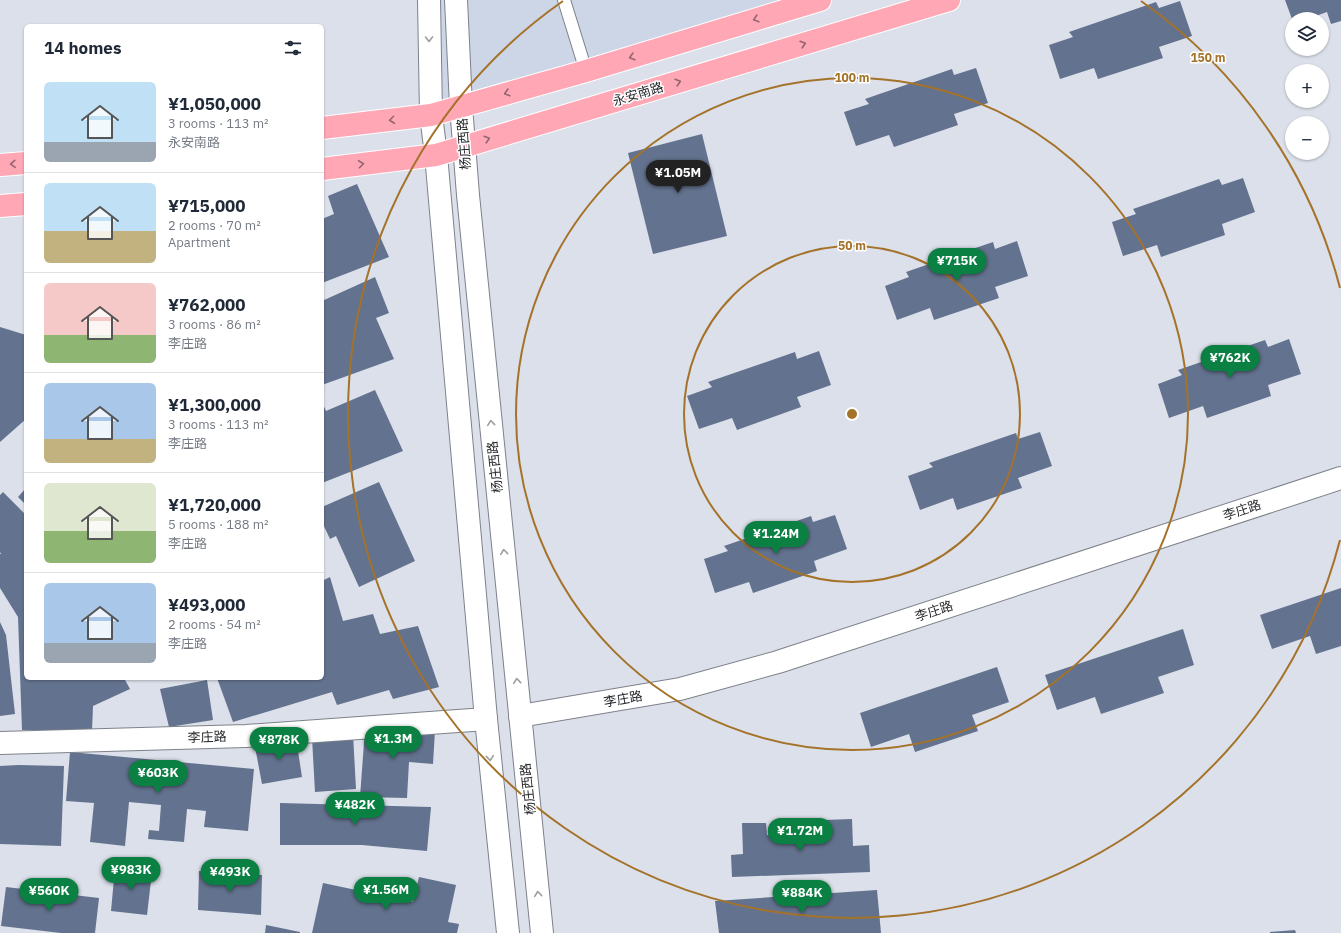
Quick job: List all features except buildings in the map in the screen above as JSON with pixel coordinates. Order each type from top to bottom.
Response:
[{"type":"main road","points":[[324,128],[431,115],[586,71],[820,0]]},
{"type":"main road","name":"永安南路","points":[[324,169],[436,155],[949,0]]},
{"type":"main road","points":[[0,165],[24,163]]},
{"type":"main road","points":[[0,206],[24,204]]},
{"type":"street","points":[[428,0],[431,115],[436,155],[486,719],[508,933]]},
{"type":"street","name":"杨庄西路","points":[[456,0],[461,106],[468,195],[542,933]]},
{"type":"street","name":"李庄路","points":[[520,716],[680,689],[778,662],[1341,478]]},
{"type":"street","name":"李庄路","points":[[0,743],[246,736],[486,719]]},
{"type":"lane","points":[[564,0],[586,71]]},
{"type":"shaded area","points":[[425,0],[820,0],[431,115]]}]
